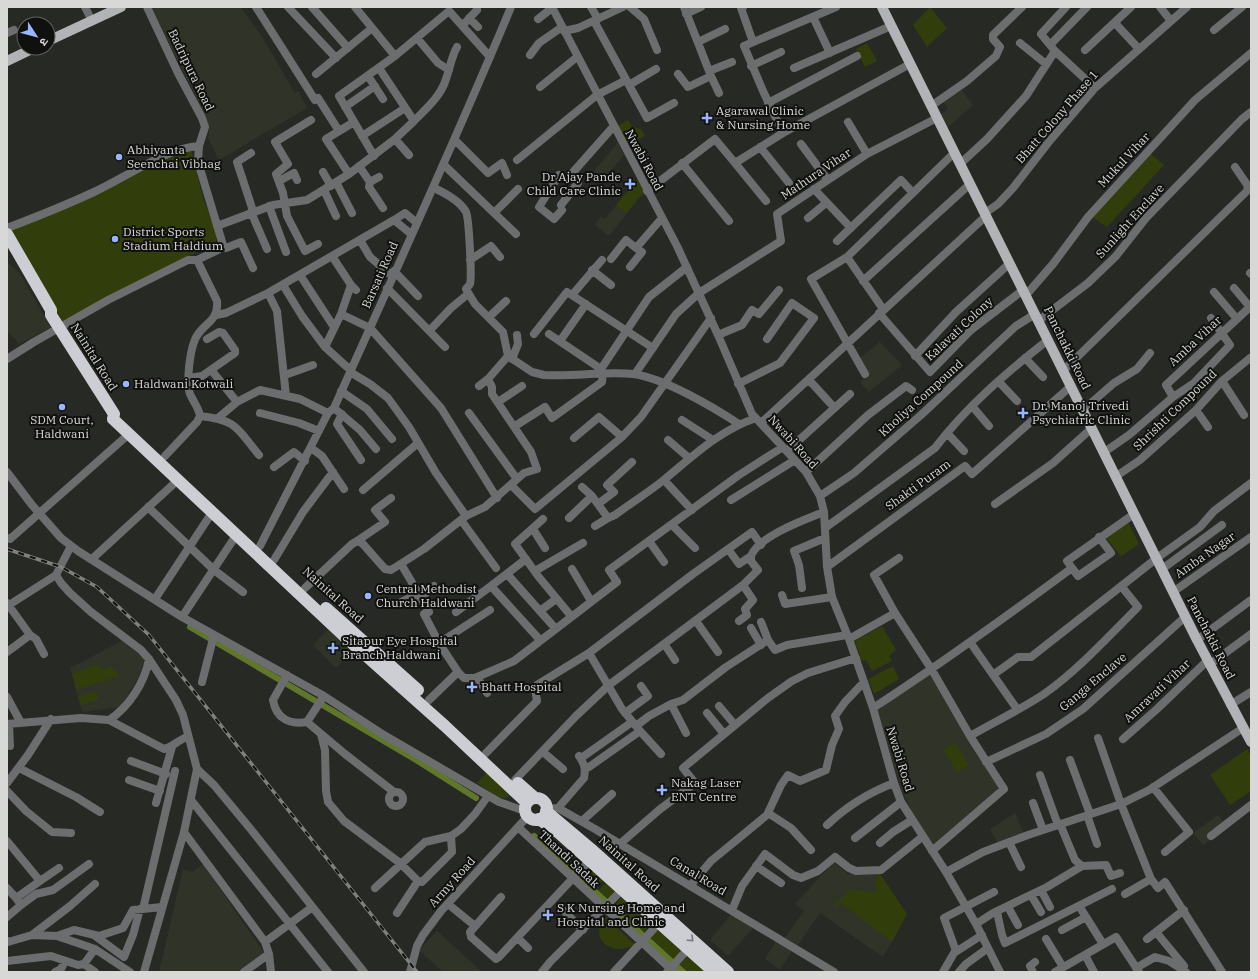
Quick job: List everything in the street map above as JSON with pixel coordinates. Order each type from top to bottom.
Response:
[{"type":"highway","name":"Nainital Road","points":[[7,234],[51,310],[51,315],[114,414],[113,419],[129,434],[162,458],[179,479],[260,546],[416,694],[518,794],[538,809],[728,972]]},
{"type":"highway","name":"Nainital Road","points":[[7,248],[46,313],[51,315]]},
{"type":"highway","name":"Nainital Road","points":[[114,414],[118,414],[215,508],[237,534],[344,636],[416,694],[429,700],[516,780],[559,833],[590,860],[626,886],[659,923],[714,972]]},
{"type":"main road","points":[[56,31],[106,7]]},
{"type":"main road","points":[[56,36],[89,14],[121,7]]},
{"type":"main road","name":"Panchakki Road","points":[[882,7],[1064,370],[1103,453],[1157,558],[1208,663],[1251,742]]},
{"type":"main road","points":[[7,61],[17,56]]},
{"type":"street","name":"Badripura Road","points":[[147,7],[178,73],[202,118],[205,127],[198,162],[222,241],[221,247]]},
{"type":"street","points":[[256,7],[315,100],[318,98],[339,131]]},
{"type":"street","points":[[288,7],[336,58]]},
{"type":"street","points":[[312,7],[348,48]]},
{"type":"street","points":[[355,7],[395,56]]},
{"type":"street","name":"Barsati Road","points":[[260,546],[351,370],[411,234],[434,188],[511,7]]},
{"type":"street","points":[[591,7],[596,20],[647,118],[674,103]]},
{"type":"street","points":[[530,55],[540,43],[563,29],[578,28],[623,7]]},
{"type":"street","points":[[630,7],[644,19],[658,50]]},
{"type":"street","points":[[701,7],[685,10],[719,93]]},
{"type":"street","points":[[743,7],[740,8],[753,42]]},
{"type":"street","points":[[783,133],[751,66],[744,46],[836,7]]},
{"type":"street","points":[[931,106],[967,81],[996,56],[1000,47],[993,39],[993,35],[1022,7]]},
{"type":"street","points":[[1066,7],[1042,32],[1042,35],[1053,48],[1095,88]]},
{"type":"street","points":[[960,164],[987,139],[1014,110],[1036,83],[1053,48],[1087,7]]},
{"type":"street","points":[[1085,50],[1132,7]]},
{"type":"street","points":[[1160,7],[1172,21]]},
{"type":"street","name":"Bhatt Colony Phase 1","points":[[758,421],[809,380],[881,311],[998,204],[1048,142],[1095,88],[1187,7]]},
{"type":"street","points":[[1214,30],[1242,7]]},
{"type":"street","points":[[538,19],[552,8]]},
{"type":"street","name":"Nwabi Road","points":[[552,8],[687,267],[711,318],[738,384],[758,421],[806,472],[820,496],[824,512],[827,567],[832,597],[856,658],[873,708],[894,783],[901,802],[946,872],[982,935],[1000,972]]},
{"type":"street","points":[[374,156],[339,96],[395,56],[417,38],[447,9],[463,25],[473,39],[490,57]]},
{"type":"street","points":[[463,25],[477,10]]},
{"type":"street","points":[[813,17],[830,53]]},
{"type":"street","points":[[469,18],[478,27]]},
{"type":"street","points":[[1116,23],[1139,49]]},
{"type":"street","points":[[794,68],[891,26]]},
{"type":"street","points":[[316,74],[372,28]]},
{"type":"street","points":[[698,42],[725,29]]},
{"type":"street","points":[[417,38],[438,63],[449,70]]},
{"type":"street","points":[[1020,43],[1046,64]]},
{"type":"street","points":[[217,226],[269,206],[285,202],[308,200],[374,156],[414,121],[439,93],[457,47]]},
{"type":"street","points":[[751,66],[781,52]]},
{"type":"street","name":"Mukul Vihar","points":[[1024,292],[1053,264],[1088,217],[1195,100],[1251,53]]},
{"type":"street","points":[[768,103],[856,56]]},
{"type":"street","points":[[540,87],[577,57]]},
{"type":"street","points":[[678,74],[688,87],[732,62]]},
{"type":"street","points":[[735,163],[783,133],[910,64]]},
{"type":"street","points":[[379,68],[414,121]]},
{"type":"street","points":[[517,160],[597,96],[656,69]]},
{"type":"street","points":[[368,76],[383,99]]},
{"type":"street","points":[[345,107],[374,86]]},
{"type":"street","points":[[362,136],[405,108]]},
{"type":"street","name":"Sunlight Enclave","points":[[1037,318],[1102,270],[1116,256],[1146,218],[1242,119],[1251,112]]},
{"type":"street","name":"Mathura Vihar","points":[[699,293],[781,241],[777,214],[827,179],[867,154],[937,118]]},
{"type":"street","points":[[311,120],[275,142],[288,164],[276,174],[285,202],[287,216],[305,251],[318,244]]},
{"type":"street","points":[[349,174],[326,139],[354,122]]},
{"type":"street","points":[[848,122],[867,154]]},
{"type":"street","points":[[570,176],[578,183],[554,219],[539,207],[559,175],[567,179],[613,127]]},
{"type":"street","points":[[395,139],[409,155]]},
{"type":"street","points":[[647,191],[715,139],[766,201]]},
{"type":"street","points":[[455,140],[488,173],[502,163],[507,176]]},
{"type":"street","points":[[801,144],[827,179]]},
{"type":"street","points":[[7,228],[95,192],[172,153],[191,146],[200,146]]},
{"type":"street","points":[[760,147],[789,183]]},
{"type":"street","points":[[251,153],[237,162],[252,212],[267,249]]},
{"type":"street","points":[[865,374],[811,279],[847,256],[954,153]]},
{"type":"street","points":[[682,163],[729,221]]},
{"type":"street","points":[[444,165],[516,234]]},
{"type":"street","points":[[360,166],[370,182],[369,187],[383,208]]},
{"type":"street","points":[[1064,370],[1247,191],[1248,186],[1235,167]]},
{"type":"street","points":[[323,172],[334,184],[352,213]]},
{"type":"street","points":[[279,181],[294,173],[298,180]]},
{"type":"street","points":[[370,182],[378,177]]},
{"type":"street","points":[[837,241],[901,180],[913,193]]},
{"type":"street","points":[[863,281],[970,184]]},
{"type":"street","points":[[434,188],[453,199],[466,213],[470,238],[470,284],[466,288],[468,294],[503,332],[510,358],[532,372],[544,375],[568,376],[602,371],[634,374],[664,384],[696,398],[739,424]]},
{"type":"street","points":[[814,189],[851,228]]},
{"type":"street","points":[[324,190],[336,216]]},
{"type":"street","points":[[494,214],[518,190]]},
{"type":"street","points":[[808,218],[826,203]]},
{"type":"street","points":[[269,206],[286,252]]},
{"type":"street","points":[[200,416],[190,393],[188,378],[194,341],[200,331],[216,315],[226,313],[268,293],[405,213],[417,223]]},
{"type":"street","points":[[636,248],[662,218]]},
{"type":"street","points":[[394,220],[411,234]]},
{"type":"street","points":[[360,240],[370,257],[393,274],[418,296]]},
{"type":"street","points":[[611,258],[626,240],[642,252],[630,267]]},
{"type":"street","points":[[7,359],[16,352],[108,300],[188,260],[197,260],[221,247],[226,248],[241,242],[253,268]]},
{"type":"street","points":[[470,260],[491,246],[500,257]]},
{"type":"street","points":[[325,347],[353,288],[332,256]]},
{"type":"street","points":[[847,256],[881,311],[915,356],[956,312],[1010,263]]},
{"type":"street","points":[[197,260],[217,301],[216,315]]},
{"type":"street","points":[[572,295],[602,260]]},
{"type":"street","points":[[515,426],[545,407],[552,418],[602,382],[602,371],[649,297],[687,267]]},
{"type":"street","points":[[592,270],[611,284]]},
{"type":"street","points":[[300,275],[334,327]]},
{"type":"street","points":[[283,284],[302,316],[325,347],[351,370],[388,398],[496,568]]},
{"type":"street","points":[[387,288],[430,330],[445,347]]},
{"type":"street","points":[[1234,288],[1251,306]]},
{"type":"street","points":[[718,335],[742,325],[752,310],[759,314],[779,290]]},
{"type":"street","points":[[534,334],[567,292],[653,348]]},
{"type":"street","name":"Kalavati Colony","points":[[915,356],[930,372],[971,330],[1024,292]]},
{"type":"street","points":[[1214,292],[1237,319]]},
{"type":"street","points":[[268,293],[277,311],[279,338],[285,375],[286,396]]},
{"type":"street","points":[[634,374],[676,314],[699,293]]},
{"type":"street","points":[[430,330],[451,308],[468,294]]},
{"type":"street","points":[[489,317],[506,301]]},
{"type":"street","points":[[738,384],[780,363],[814,318],[792,303],[767,339]]},
{"type":"street","points":[[560,341],[586,304]]},
{"type":"street","name":"Amba Vihar","points":[[1173,397],[1166,385],[1251,306]]},
{"type":"street","points":[[341,314],[370,328],[441,408],[497,498]]},
{"type":"street","points":[[469,413],[514,482],[535,509],[622,437],[641,417],[711,318]]},
{"type":"street","name":"Kholiya Compound","points":[[820,496],[854,473],[921,415],[1016,326],[1037,318]]},
{"type":"street","points":[[1103,453],[1129,435],[1173,397],[1194,383],[1230,346],[1212,318]]},
{"type":"street","points":[[188,378],[202,376],[212,371],[236,351],[221,332],[206,339]]},
{"type":"street","points":[[549,334],[602,371]]},
{"type":"street","points":[[479,386],[510,358],[518,344],[517,335]]},
{"type":"street","points":[[825,528],[935,448],[972,406],[1025,358],[1048,340]]},
{"type":"street","points":[[1083,410],[1114,383],[1136,369],[1150,353]]},
{"type":"street","points":[[1025,358],[1043,377]]},
{"type":"street","name":"Shrishti Compound","points":[[1115,477],[1140,460],[1196,410],[1222,381],[1250,358]]},
{"type":"street","points":[[285,375],[313,365]]},
{"type":"street","points":[[212,371],[237,402]]},
{"type":"street","points":[[357,541],[362,544],[388,571],[424,549],[464,518],[497,498],[524,473],[537,469],[531,452],[515,426],[492,394],[492,387],[488,379]]},
{"type":"street","points":[[809,380],[831,404]]},
{"type":"street","points":[[1222,381],[1244,415]]},
{"type":"street","points":[[999,382],[1017,401]]},
{"type":"street","points":[[498,402],[522,386]]},
{"type":"street","points":[[806,472],[868,415],[906,386],[912,390]]},
{"type":"street","name":"Shakti Puram","points":[[827,567],[965,466],[972,474],[1071,386]]},
{"type":"street","points":[[218,418],[237,402],[260,390],[300,399],[342,414],[360,430],[376,449]]},
{"type":"street","points":[[341,391],[367,409],[392,439]]},
{"type":"street","points":[[401,564],[429,612],[424,614],[439,643],[458,672],[464,678],[477,677],[514,661],[555,628],[617,582],[609,570],[739,475],[785,449],[850,394]]},
{"type":"street","points":[[972,406],[990,426]]},
{"type":"street","points":[[1196,410],[1208,426]]},
{"type":"street","points":[[260,414],[299,423],[320,431]]},
{"type":"street","points":[[342,414],[337,424],[361,460]]},
{"type":"street","points":[[200,416],[226,420],[242,431],[259,455]]},
{"type":"street","points":[[162,458],[197,422],[200,416]]},
{"type":"street","points":[[574,438],[599,417],[622,437]]},
{"type":"street","points":[[682,420],[713,440]]},
{"type":"street","points":[[595,526],[615,515],[664,480],[689,458],[713,440],[739,424],[758,421]]},
{"type":"street","points":[[995,504],[1053,463],[1092,428]]},
{"type":"street","points":[[947,433],[964,451]]},
{"type":"street","points":[[7,538],[10,539],[40,514],[129,434]]},
{"type":"street","points":[[668,440],[689,458]]},
{"type":"street","points":[[363,490],[418,443]]},
{"type":"street","points":[[311,448],[322,456],[344,489]]},
{"type":"street","points":[[274,467],[294,452],[305,461]]},
{"type":"street","points":[[731,500],[795,460]]},
{"type":"street","points":[[598,504],[614,492],[607,485],[632,462]]},
{"type":"street","name":"Canal Road","points":[[7,472],[40,514],[61,538],[71,546],[182,617],[214,635],[284,679],[507,806],[538,809],[582,821],[834,972]]},
{"type":"street","points":[[274,560],[302,512],[333,472]]},
{"type":"street","points":[[92,560],[179,479]]},
{"type":"street","points":[[664,480],[692,510]]},
{"type":"street","points":[[993,675],[1018,657],[1031,657],[1157,558],[1200,527],[1214,511],[1251,483]]},
{"type":"street","points":[[582,486],[592,496],[608,518]]},
{"type":"street","points":[[569,518],[592,496]]},
{"type":"street","points":[[305,588],[352,544],[385,522],[375,510],[391,498]]},
{"type":"street","points":[[148,508],[214,570],[243,592]]},
{"type":"street","points":[[155,599],[215,508]]},
{"type":"street","points":[[728,549],[739,564],[751,556],[761,545],[781,530],[824,512]]},
{"type":"street","points":[[1099,537],[1111,553],[1078,576],[1067,561],[1099,537],[1134,514]]},
{"type":"street","points":[[543,519],[515,544],[556,599],[571,616]]},
{"type":"street","points":[[672,524],[695,548]]},
{"type":"street","points":[[1162,569],[1222,525]]},
{"type":"street","points":[[533,529],[545,548]]},
{"type":"street","points":[[486,753],[538,701],[535,689],[537,685],[589,653],[686,578],[752,532],[761,545]]},
{"type":"street","points":[[182,617],[237,534]]},
{"type":"street","name":"Amba Nagar","points":[[1173,592],[1251,537]]},
{"type":"street","points":[[802,588],[799,565],[794,551],[825,538]]},
{"type":"street","points":[[649,541],[664,562]]},
{"type":"street","points":[[535,571],[583,543]]},
{"type":"street","points":[[44,654],[36,640],[30,636],[8,604],[56,575],[71,546]]},
{"type":"street","points":[[516,780],[576,716],[609,686],[696,622],[743,585],[758,570],[752,561],[751,556]]},
{"type":"street","points":[[898,558],[874,575],[895,613],[932,670],[970,736],[1004,789],[932,851]]},
{"type":"street","points":[[456,612],[526,559]]},
{"type":"street","points":[[873,708],[932,670],[1072,568]]},
{"type":"street","points":[[572,569],[591,601]]},
{"type":"street","points":[[507,574],[555,628]]},
{"type":"street","points":[[56,575],[61,584],[70,593],[141,650],[149,659],[176,700],[183,715],[187,737],[197,769],[184,832],[144,972]]},
{"type":"street","points":[[739,620],[747,615],[745,609],[754,600],[743,585]]},
{"type":"street","points":[[420,597],[434,586]]},
{"type":"street","points":[[491,586],[540,640]]},
{"type":"street","points":[[970,736],[1043,694],[1065,678],[1138,607],[1122,587]]},
{"type":"street","points":[[397,604],[415,595],[420,597]]},
{"type":"street","points":[[782,595],[785,604],[832,597]]},
{"type":"street","points":[[540,611],[556,599]]},
{"type":"street","points":[[1197,640],[1251,600]]},
{"type":"street","points":[[439,643],[490,610]]},
{"type":"street","points":[[760,622],[768,640],[775,650],[788,645],[848,637],[895,613]]},
{"type":"street","name":"Ganga Enclave","points":[[986,762],[1046,734],[1083,709],[1185,617]]},
{"type":"street","points":[[696,622],[718,652]]},
{"type":"street","points":[[751,628],[761,645]]},
{"type":"street","name":"Amravati Vihar","points":[[1123,739],[1208,663],[1251,634]]},
{"type":"street","points":[[202,682],[214,635]]},
{"type":"street","points":[[7,652],[30,636]]},
{"type":"street","points":[[589,766],[649,716],[671,704],[683,700],[726,667],[768,640]]},
{"type":"street","points":[[970,642],[1017,709]]},
{"type":"street","points":[[665,645],[675,660]]},
{"type":"street","points":[[589,653],[625,713],[661,754]]},
{"type":"street","points":[[620,843],[659,810],[695,783],[683,768],[735,725],[792,681],[808,673],[856,658]]},
{"type":"street","points":[[109,720],[122,711],[140,684],[146,672],[149,659]]},
{"type":"street","points":[[429,700],[458,672]]},
{"type":"street","points":[[477,677],[487,693]]},
{"type":"street","points":[[284,679],[273,700],[275,710],[285,719],[296,724],[307,722],[321,700]]},
{"type":"street","points":[[690,886],[711,861],[768,813],[781,785],[788,775],[800,781],[826,770],[832,745],[839,730],[835,716],[845,702],[864,682]]},
{"type":"street","points":[[625,713],[648,696],[641,686]]},
{"type":"street","points":[[1230,705],[1251,692]]},
{"type":"street","points":[[7,697],[21,723]]},
{"type":"street","points":[[671,704],[686,733]]},
{"type":"street","points":[[719,706],[735,725]]},
{"type":"street","points":[[707,713],[724,734]]},
{"type":"street","points":[[10,746],[8,724],[96,718],[109,720],[164,749],[172,747]]},
{"type":"street","points":[[7,782],[19,768],[51,720]]},
{"type":"street","points":[[307,722],[394,792]]},
{"type":"street","name":"Army Road","points":[[410,972],[417,946],[423,935],[448,904],[518,827],[538,809],[584,778],[585,771],[581,756],[636,726]]},
{"type":"street","points":[[946,872],[983,852],[1059,824],[1121,804],[1153,787],[1243,728]]},
{"type":"street","points":[[321,734],[325,750],[326,791],[328,802],[344,821],[400,864],[418,881],[422,882],[433,873],[452,852],[450,836]]},
{"type":"street","points":[[156,803],[166,774],[172,747],[178,740],[187,737]]},
{"type":"street","points":[[1098,738],[1121,804],[1151,879],[1158,888],[1165,882],[1222,972]]},
{"type":"street","points":[[543,752],[563,769]]},
{"type":"street","points":[[1070,760],[1089,814],[1097,844]]},
{"type":"street","points":[[131,761],[166,774]]},
{"type":"street","points":[[19,768],[76,797],[100,812]]},
{"type":"street","points":[[197,769],[214,785],[364,972]]},
{"type":"street","points":[[119,966],[124,958],[141,909],[175,770]]},
{"type":"street","points":[[1040,775],[1075,860],[1082,866]]},
{"type":"street","points":[[129,780],[160,791]]},
{"type":"street","points":[[827,824],[867,796],[894,783]]},
{"type":"street","points":[[1153,787],[1190,832],[1166,852]]},
{"type":"street","points":[[7,791],[26,811],[52,832],[71,833]]},
{"type":"street","points":[[507,806],[513,802],[518,794]]},
{"type":"street","points":[[582,821],[612,794]]},
{"type":"street","points":[[375,888],[425,842],[450,836],[461,829],[475,814],[488,796]]},
{"type":"street","points":[[191,800],[328,972]]},
{"type":"street","points":[[855,838],[901,802]]},
{"type":"street","points":[[1033,803],[1043,830]]},
{"type":"street","points":[[1211,836],[1251,805]]},
{"type":"street","points":[[768,813],[791,828],[811,850]]},
{"type":"street","points":[[880,843],[893,832],[912,820]]},
{"type":"street","name":"Thandi Sadak","points":[[518,827],[575,875],[672,968]]},
{"type":"street","points":[[184,832],[265,942],[270,954],[271,972]]},
{"type":"street","points":[[732,910],[742,886],[765,854],[793,875],[801,878],[818,871],[835,857],[849,868],[856,871],[881,870],[922,836]]},
{"type":"street","points":[[7,841],[40,881]]},
{"type":"street","points":[[1009,842],[1021,867]]},
{"type":"street","points":[[501,896],[469,935],[496,959],[499,958],[518,938],[590,860]]},
{"type":"street","points":[[18,902],[36,894],[53,890],[89,864]]},
{"type":"street","points":[[976,924],[993,913],[1041,890],[1082,866],[1106,865],[1111,876],[1120,874]]},
{"type":"street","points":[[756,866],[781,883]]},
{"type":"street","points":[[7,917],[18,902],[40,881],[59,868]]},
{"type":"street","points":[[1125,894],[1151,879]]},
{"type":"street","points":[[397,913],[418,881]]},
{"type":"street","points":[[32,935],[70,906],[95,884]]},
{"type":"street","points":[[542,972],[626,886]]},
{"type":"street","points":[[7,888],[18,902]]},
{"type":"street","points":[[997,912],[1005,943],[1112,889]]},
{"type":"street","points":[[1041,890],[1050,907]]},
{"type":"street","points":[[956,951],[944,918],[994,892]]},
{"type":"street","points":[[1031,895],[1041,912]]},
{"type":"street","points":[[448,904],[475,926]]},
{"type":"street","points":[[57,936],[74,930],[99,936],[123,928],[133,910],[162,907]]},
{"type":"street","points":[[1008,907],[1018,925]]},
{"type":"street","points":[[265,942],[312,908]]},
{"type":"street","points":[[1081,909],[1103,944]]},
{"type":"street","points":[[1147,939],[1184,910]]},
{"type":"street","points":[[564,911],[583,930]]},
{"type":"street","points":[[1062,930],[1086,917]]},
{"type":"street","points":[[614,972],[659,923]]},
{"type":"street","points":[[1156,932],[1185,969]]},
{"type":"street","points":[[7,942],[32,935],[57,936],[95,949],[130,972]]},
{"type":"street","points":[[94,935],[124,958]]},
{"type":"street","points":[[943,972],[956,951],[982,935]]},
{"type":"street","points":[[1055,972],[1116,937],[1138,970],[1152,959],[1159,958],[1185,969]]},
{"type":"street","points":[[518,938],[528,948]]},
{"type":"street","points":[[1046,939],[1063,967]]},
{"type":"street","points":[[960,972],[966,964],[988,948]]},
{"type":"street","points":[[7,961],[51,956],[78,965],[84,964],[95,949]]},
{"type":"street","points":[[672,968],[688,949]]},
{"type":"street","points":[[244,972],[270,954]]},
{"type":"street","points":[[1085,955],[1094,972]]},
{"type":"street","points":[[55,972],[61,969],[65,960]]},
{"type":"street","points":[[1033,972],[1030,966],[1035,962]]},
{"type":"street","points":[[84,964],[95,972]]},
{"type":"shaded area","points":[[157,7],[241,7],[264,40],[295,93],[298,91],[307,108],[219,160],[208,138],[209,130],[194,93],[152,9]]},
{"type":"shaded area","points":[[961,89],[973,105],[947,128],[940,115],[948,109],[943,102]]},
{"type":"shaded area","points":[[618,142],[624,155],[604,179],[594,171]]},
{"type":"shaded area","points":[[638,179],[645,191],[609,236],[595,225],[601,216],[605,219]]},
{"type":"shaded area","points":[[7,262],[19,272],[51,327],[19,344],[7,331]]},
{"type":"shaded area","points":[[880,342],[902,365],[869,392],[860,382],[867,375],[860,358]]},
{"type":"shaded area","name":"Sitapur Eye Hospital Branch Haldwani","points":[[329,628],[353,650],[336,668],[313,645]]},
{"type":"shaded area","points":[[122,641],[144,658],[143,671],[120,707],[82,712],[70,668]]},
{"type":"shaded area","points":[[932,673],[1001,789],[933,845],[912,813],[901,788],[876,709]]},
{"type":"shaded area","points":[[1015,813],[1024,834],[998,844],[990,829]]},
{"type":"shaded area","points":[[1218,815],[1227,827],[1203,845],[1193,833]]},
{"type":"shaded area","points":[[834,862],[848,874],[880,874],[907,914],[883,957],[820,913],[798,945],[785,938],[804,911],[795,904]]},
{"type":"shaded area","points":[[203,864],[265,954],[239,972],[159,972],[183,869],[192,872]]},
{"type":"shaded area","points":[[732,913],[753,928],[728,956],[710,940]]},
{"type":"shaded area","points":[[437,931],[482,972],[443,972],[419,950]]},
{"type":"shaded area","points":[[776,941],[792,951],[780,970],[765,959]]},
{"type":"green space","points":[[930,7],[947,28],[927,47],[913,25]]},
{"type":"green space","points":[[867,43],[877,61],[865,67],[856,49]]},
{"type":"green space","points":[[628,120],[632,126],[642,130],[645,136],[628,145],[617,126]]},
{"type":"green space","name":"District Sports Stadium Haldium","points":[[191,150],[203,198],[217,235],[216,243],[148,276],[63,322],[9,230],[144,169]]},
{"type":"green space","points":[[1151,154],[1164,165],[1107,227],[1092,217]]},
{"type":"green space","points":[[638,179],[645,191],[626,213],[616,205]]},
{"type":"green space","points":[[1128,522],[1139,544],[1121,556],[1106,538]]},
{"type":"green space","points":[[882,626],[896,650],[889,656],[892,661],[872,671],[866,660],[861,661],[855,641]]},
{"type":"green space","points":[[97,664],[103,670],[110,666],[117,671],[119,676],[76,690],[72,674]]},
{"type":"green space","points":[[893,666],[899,679],[874,694],[868,679]]},
{"type":"green space","points":[[96,691],[99,699],[81,705],[78,697]]},
{"type":"green space","points":[[955,742],[969,765],[957,772],[943,750]]},
{"type":"green space","points":[[1247,749],[1251,756],[1251,791],[1230,805],[1210,775]]},
{"type":"green space","points":[[487,772],[510,794],[507,798],[498,798],[477,783]]},
{"type":"green space","points":[[589,863],[605,878],[595,889],[579,874]]},
{"type":"green space","points":[[877,874],[880,874],[907,914],[892,942],[841,903],[836,907],[834,905],[850,890],[875,892]]},
{"type":"green space","points":[[608,880],[619,890],[608,901],[598,891]]},
{"type":"green space","points":[[624,895],[653,921],[643,933],[614,906]]},
{"type":"green space","points":[[605,916],[635,945],[618,949],[605,944],[601,939],[599,932],[600,925]]},
{"type":"green space","points":[[658,927],[684,950],[674,960],[649,938]]},
{"type":"green space","points":[[689,955],[707,972],[686,972],[679,965]]},
{"type":"waterway","points":[[190,627],[416,760],[476,798]]},
{"type":"waterway","points":[[534,836],[683,972]]},
{"type":"railway","points":[[7,549],[61,567],[97,587],[149,635],[417,972]]},
{"type":"place","name":"Agarawal Clinic & Nursing Home","points":[[707,118]]},
{"type":"place","name":"Abhiyanta Seenchai Vibhag","points":[[119,157]]},
{"type":"place","name":"Dr Ajay Pande Child Care Clinic","points":[[630,184]]},
{"type":"place","name":"District Sports Stadium Haldium","points":[[115,239]]},
{"type":"place","name":"Haldwani Kotwali","points":[[126,384]]},
{"type":"place","name":"SDM Court, Haldwani","points":[[62,407]]},
{"type":"place","name":"Dr. Manoj Trivedi Psychiatric Clinic","points":[[1023,413]]},
{"type":"place","name":"Central Methodist Church Haldwani","points":[[368,596]]},
{"type":"place","name":"Sitapur Eye Hospital Branch Haldwani","points":[[333,648]]},
{"type":"place","name":"Bhatt Hospital","points":[[472,687]]},
{"type":"place","name":"Nakag Laser ENT Centre","points":[[662,790]]},
{"type":"place","name":"S K Nursing Home and Hospital and Clinic","points":[[548,915]]}]
